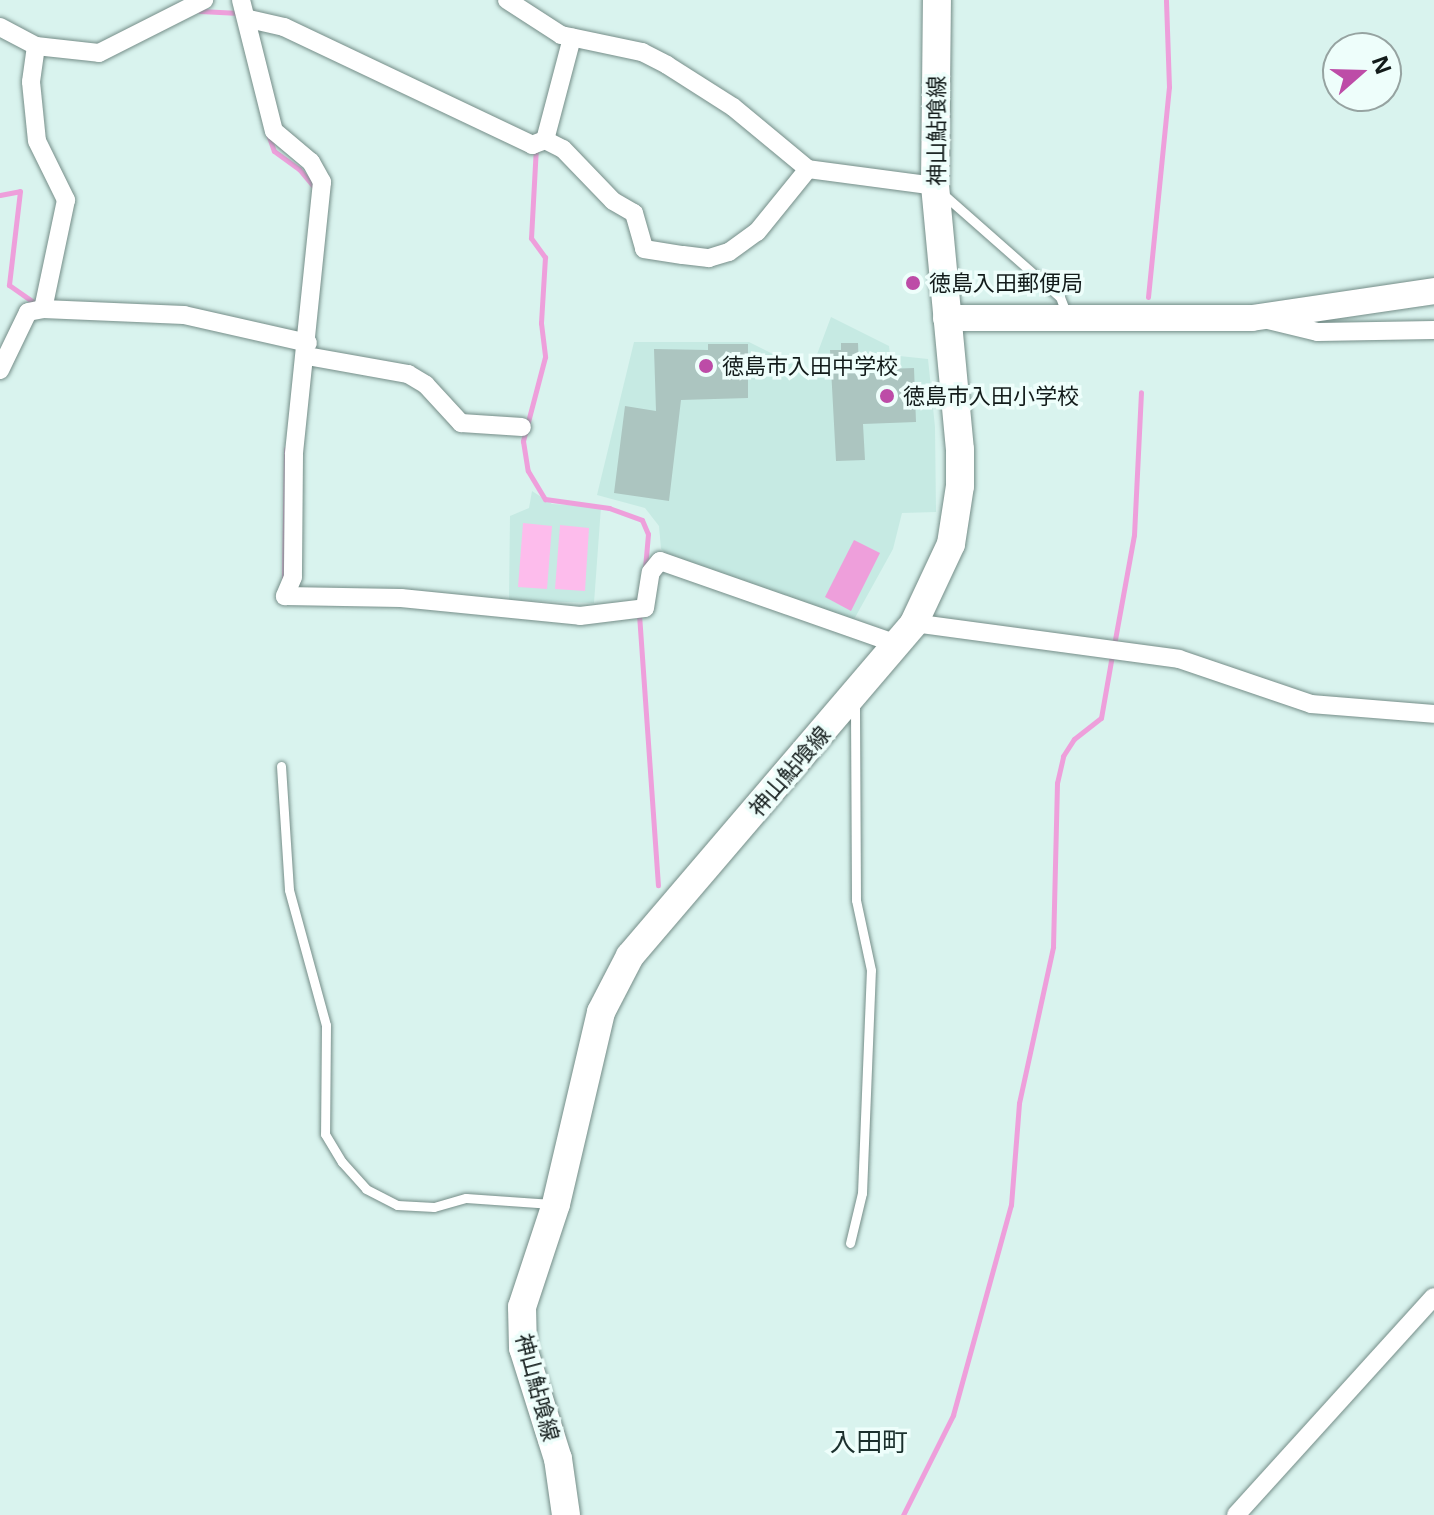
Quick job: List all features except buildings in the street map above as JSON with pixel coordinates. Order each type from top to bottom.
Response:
[{"type":"main road","name":"神山鮎喰線","points":[[566,1515],[558,1459],[521,1328],[527,1281],[556,1204],[591,1043],[630,956],[905,634],[942,572],[959,500],[960,450],[935,186],[937,0]]},
{"type":"street","points":[[0,27],[36,46],[99,53],[204,0]]},
{"type":"street","points":[[241,0],[249,19],[274,131],[311,162],[322,182],[294,455],[293,577],[285,596],[401,598],[580,616],[640,609],[651,572],[660,561],[905,634],[1113,648],[1179,659],[1311,704],[1434,714]]},
{"type":"street","points":[[507,0],[572,38],[642,52],[667,65],[733,107],[808,169],[935,186]]},
{"type":"street","points":[[249,19],[284,27],[538,142],[563,149],[613,201],[634,213],[644,249],[709,258],[729,252],[757,232],[808,169]]},
{"type":"street","points":[[538,142],[572,38]]},
{"type":"street","points":[[36,46],[31,82],[37,141],[66,200],[43,309]]},
{"type":"street","points":[[946,318],[1253,317],[1430,292]]},
{"type":"street","points":[[0,370],[28,312],[43,309],[184,315],[408,374],[426,385],[461,423],[522,427]]},
{"type":"street","points":[[1253,317],[1318,332],[1434,330]]},
{"type":"street","points":[[1236,1515],[1434,1297]]},
{"type":"lane","points":[[935,186],[1060,297],[1067,316]]},
{"type":"lane","points":[[850,1243],[862,1193],[871,970],[856,900],[855,694]]},
{"type":"lane","points":[[281,766],[289,890],[326,1025],[325,1134],[342,1162],[366,1189],[397,1205],[434,1207],[466,1198],[556,1204]]},
{"type":"shaded area","points":[[831,317],[889,346],[890,355],[928,359],[935,427],[936,512],[902,513],[893,549],[852,623],[679,562],[661,549],[659,526],[645,508],[597,495],[634,342],[749,342],[810,373]]},
{"type":"shaded area","points":[[532,491],[552,504],[601,507],[594,603],[509,600],[510,516],[529,508]]},
{"type":"shaded area","points":[[523,523],[552,526],[547,589],[518,587]]},
{"type":"shaded area","points":[[560,525],[589,528],[585,591],[555,589]]},
{"type":"shaded area","points":[[854,540],[880,553],[851,611],[825,597]]},
{"type":"waterway","points":[[1148,297],[1169,87],[1166,0]]},
{"type":"waterway","points":[[200,11],[239,13]]},
{"type":"waterway","points":[[268,134],[274,151],[299,169],[315,188]]},
{"type":"waterway","points":[[536,146],[531,238],[545,257],[541,323],[545,357],[523,441],[528,471],[545,499],[609,508],[642,520],[648,534],[645,569]]},
{"type":"waterway","points":[[0,195],[20,191],[9,285],[35,303]]},
{"type":"waterway","points":[[1114,645],[1134,535],[1141,392]]},
{"type":"waterway","points":[[284,580],[286,449]]},
{"type":"waterway","points":[[639,614],[658,885]]},
{"type":"waterway","points":[[903,1515],[953,1415],[1011,1205],[1019,1103],[1053,947],[1057,783],[1063,756],[1074,739],[1101,718],[1112,655]]},
{"type":"place","name":"徳島入田郵便局","points":[[913,283]]},
{"type":"place","name":"徳島市入田中学校","points":[[706,366]]},
{"type":"place","name":"徳島市入田小学校","points":[[887,396]]},
{"type":"district","name":"入田町","points":[[869,1442]]}]
